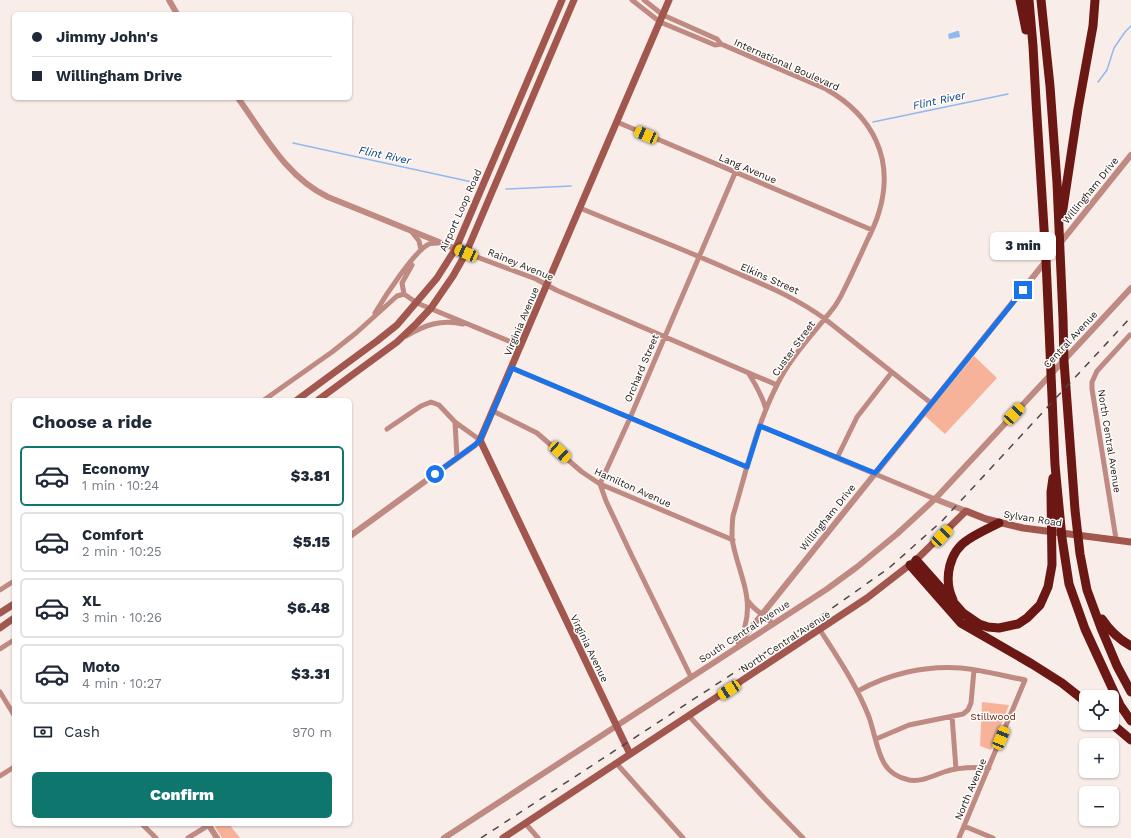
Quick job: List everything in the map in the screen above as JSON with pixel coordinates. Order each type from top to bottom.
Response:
[{"type":"highway","points":[[1020,0],[1025,22],[1036,101]]},
{"type":"highway","points":[[1029,0],[1046,260],[1056,465],[1062,538],[1069,584],[1085,629],[1120,704],[1131,721]]},
{"type":"highway","points":[[1041,0],[1050,93],[1059,234],[1064,361],[1075,510],[1080,554],[1087,590],[1092,605],[1117,666],[1131,692]]},
{"type":"highway","points":[[1059,234],[1078,108],[1093,26],[1095,0]]},
{"type":"highway","points":[[913,562],[963,614],[974,622],[988,627],[999,628],[1018,624],[1030,616],[1040,605],[1048,587],[1052,565],[1051,492],[1056,465]]},
{"type":"highway","points":[[955,604],[951,595],[948,578],[951,561],[968,539],[999,523]]},
{"type":"highway","points":[[913,562],[961,623],[1032,664],[1062,683],[1079,696]]},
{"type":"highway","points":[[1092,605],[1108,628],[1121,641],[1131,646]]},
{"type":"highway","points":[[1119,730],[1131,740]]},
{"type":"main road","name":"Airport Loop Road","points":[[300,398],[397,325],[438,278],[456,248],[562,0]]},
{"type":"main road","points":[[321,398],[397,342],[431,308],[453,276],[466,253],[574,0]]},
{"type":"main road","name":"Virginia Avenue","points":[[630,754],[480,440],[669,0]]},
{"type":"main road","name":"Sylvan Road","points":[[966,512],[999,523],[1031,529],[1131,542]]},
{"type":"main road","name":"North Central Avenue","points":[[503,838],[868,598],[913,562],[966,512]]},
{"type":"main road","points":[[0,613],[12,605]]},
{"type":"main road","points":[[0,628],[12,619]]},
{"type":"street","points":[[169,0],[176,12]]},
{"type":"street","points":[[632,0],[661,18]]},
{"type":"street","points":[[644,0],[661,18]]},
{"type":"street","name":"International Boulevard","points":[[661,18],[717,39],[720,44],[826,90],[841,98],[855,110],[866,123],[874,137],[880,152],[883,167],[883,199],[879,214],[872,230]]},
{"type":"street","name":"Rainey Avenue","points":[[239,100],[290,169],[304,183],[322,194],[536,280],[777,385]]},
{"type":"street","name":"Lang Avenue","points":[[617,122],[872,230]]},
{"type":"street","name":"Willingham Drive","points":[[735,649],[1131,155]]},
{"type":"street","name":"Orchard Street","points":[[600,484],[630,418],[735,173]]},
{"type":"street","name":"Elkins Street","points":[[580,208],[699,256],[808,306],[931,403]]},
{"type":"street","points":[[410,230],[419,241],[421,250],[402,283],[404,294],[417,303],[521,346]]},
{"type":"street","name":"Custer Street","points":[[735,649],[745,626],[747,600],[732,540],[733,516],[760,426],[777,385],[790,364],[841,296],[872,230]]},
{"type":"street","points":[[371,319],[391,287],[421,250],[428,244],[443,243]]},
{"type":"street","name":"Central Avenue","points":[[1024,403],[1131,288]]},
{"type":"street","points":[[267,398],[332,352],[356,333],[397,296],[404,294]]},
{"type":"street","points":[[397,342],[418,328],[436,323],[453,322],[476,327]]},
{"type":"street","name":"North Central Avenue","points":[[1116,539],[1092,382],[1097,371],[1130,335]]},
{"type":"street","points":[[512,368],[747,467]]},
{"type":"street","points":[[837,458],[857,417],[892,372]]},
{"type":"street","points":[[748,373],[758,388],[766,409]]},
{"type":"street","points":[[352,535],[480,440],[455,422],[439,405],[431,402],[421,406],[387,429]]},
{"type":"street","name":"South Central Avenue","points":[[444,838],[735,649],[857,567],[898,534],[936,499],[1024,403]]},
{"type":"street","name":"Hamilton Avenue","points":[[493,411],[537,433],[582,472],[600,484],[732,540]]},
{"type":"street","points":[[455,422],[457,458]]},
{"type":"street","points":[[760,426],[936,499]]},
{"type":"street","points":[[600,484],[606,501],[628,548],[691,677]]},
{"type":"street","name":"Sylvan Road","points":[[936,499],[966,512]]},
{"type":"street","points":[[0,590],[12,582]]},
{"type":"street","points":[[747,600],[773,624]]},
{"type":"street","points":[[820,630],[858,691],[884,763],[896,776],[907,780],[918,780],[926,779],[956,769],[973,767],[989,768]]},
{"type":"street","points":[[0,648],[12,641]]},
{"type":"street","points":[[858,691],[887,678],[922,670],[943,668],[974,670],[971,703],[968,710],[963,714],[909,725],[876,739]]},
{"type":"street","name":"North Avenue","points":[[959,838],[1025,680],[974,670]]},
{"type":"street","points":[[0,692],[12,712]]},
{"type":"street","points":[[690,716],[765,799],[803,838]]},
{"type":"street","points":[[952,716],[956,769]]},
{"type":"street","points":[[617,764],[683,838]]},
{"type":"street","points":[[0,776],[12,768]]},
{"type":"street","points":[[525,823],[538,838]]},
{"type":"street","points":[[144,826],[156,838]]},
{"type":"street","points":[[188,838],[206,826]]},
{"type":"street","points":[[210,826],[217,838]]},
{"type":"street","points":[[964,826],[993,838]]},
{"type":"green space","points":[[974,356],[997,378],[945,434],[925,416]]},
{"type":"green space","name":"Stillwood","points":[[982,702],[1009,705],[991,750],[980,746]]},
{"type":"green space","points":[[231,826],[240,838],[222,838],[215,827]]},
{"type":"water","points":[[959,31],[960,37],[949,39],[948,34]]},
{"type":"waterway","name":"Flint River","points":[[1098,82],[1107,70],[1114,48],[1131,26]]},
{"type":"waterway","name":"Flint River","points":[[873,122],[1008,94]]},
{"type":"waterway","name":"Flint River","points":[[293,143],[472,182]]},
{"type":"waterway","name":"Flint River","points":[[506,189],[571,186]]},
{"type":"railway","points":[[481,838],[818,618],[889,568],[942,521],[1131,317]]},
{"type":"route","points":[[435,474],[480,440],[512,368],[747,467],[760,426],[875,473],[1023,290]]}]
